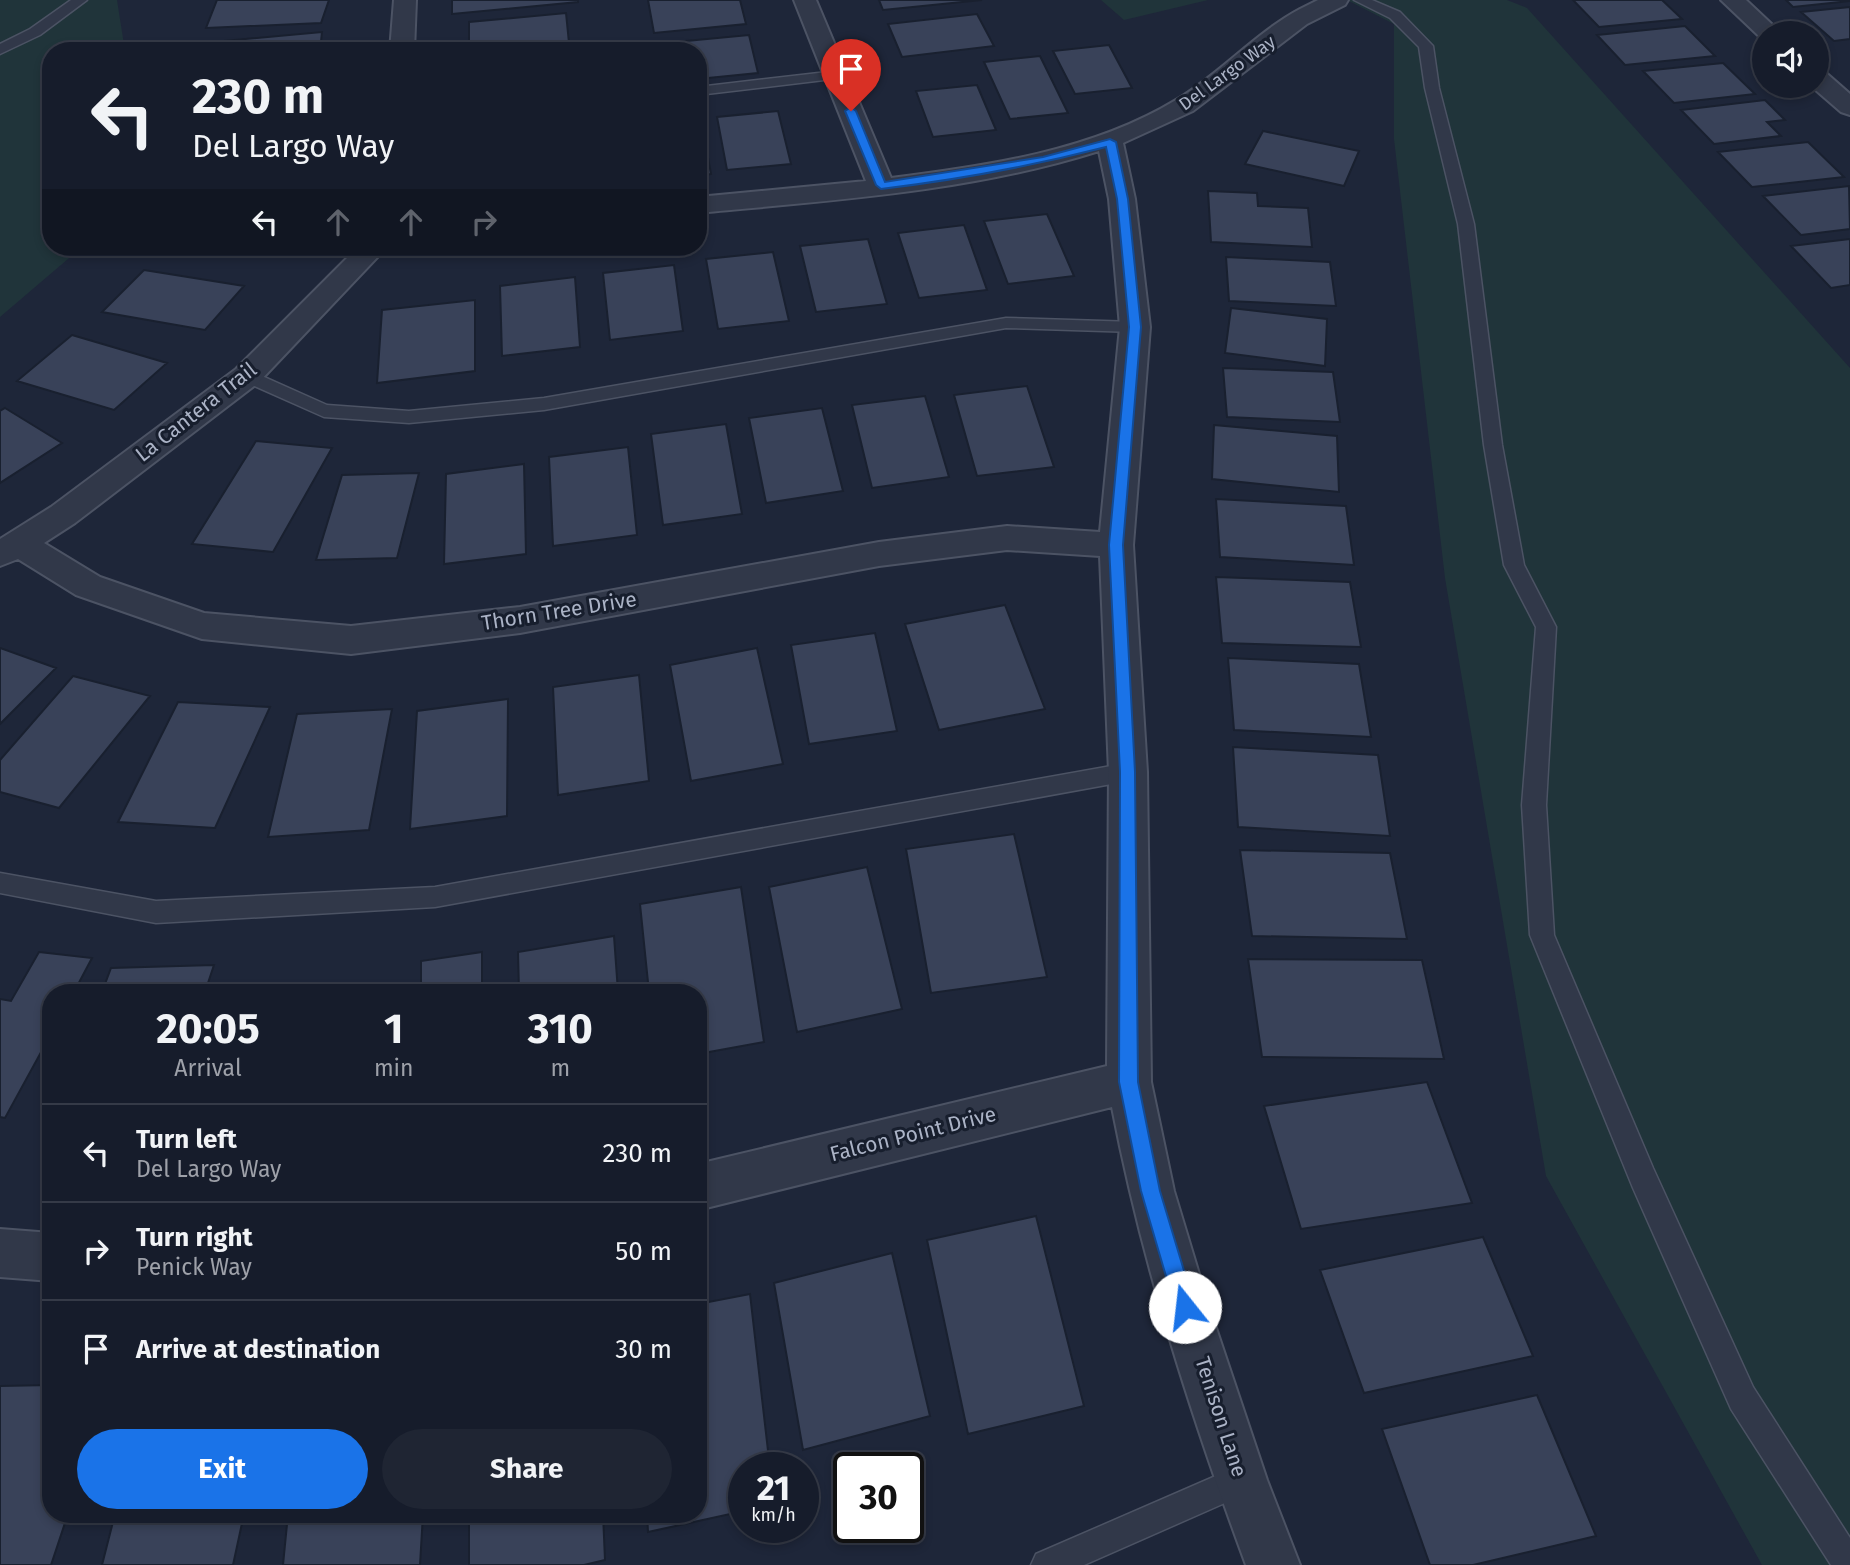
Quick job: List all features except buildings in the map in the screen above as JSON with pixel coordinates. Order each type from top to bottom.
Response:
[{"type":"street","points":[[403,42],[405,0]]},
{"type":"street","points":[[805,0],[881,185]]},
{"type":"street","name":"Del Largo Way","points":[[707,204],[930,180],[1044,160],[1110,142],[1170,115],[1216,84],[1300,19],[1337,0]]},
{"type":"street","points":[[1732,0],[1756,21]]},
{"type":"street","points":[[1829,88],[1850,107]]},
{"type":"street","name":"Tenison Lane","points":[[1110,142],[1122,199],[1135,327],[1116,545],[1128,772],[1129,1082],[1151,1191],[1185,1307],[1241,1480],[1273,1565]]},
{"type":"street","name":"La Cantera Trail","points":[[9,549],[63,515],[247,376],[364,256]]},
{"type":"street","name":"Thorn Tree Drive","points":[[9,549],[88,586],[202,626],[351,640],[520,620],[879,554],[1007,538],[1116,545]]},
{"type":"street","name":"Falcon Point Drive","points":[[707,1185],[1129,1082]]},
{"type":"street","points":[[0,1253],[42,1256]]},
{"type":"lane","points":[[0,50],[36,32],[80,0]]},
{"type":"lane","points":[[1361,0],[1395,15],[1426,46],[1433,88],[1466,224],[1493,445],[1514,565],[1546,627],[1534,805],[1542,935],[1643,1178],[1742,1398],[1849,1565]]},
{"type":"lane","points":[[707,90],[836,75]]},
{"type":"lane","points":[[247,376],[324,411],[409,417],[544,404],[1006,323],[1135,327]]},
{"type":"lane","points":[[0,883],[156,912],[435,897],[1128,772]]},
{"type":"lane","points":[[1047,1565],[1241,1480]]},
{"type":"shaded area","points":[[0,0],[117,0],[124,42],[42,42],[42,256],[71,256],[0,317]]},
{"type":"shaded area","points":[[1101,0],[1208,0],[1124,20]]},
{"type":"shaded area","points":[[1347,0],[1507,0],[1527,8],[1850,368],[1850,1565],[1762,1565],[1546,1176],[1445,578],[1394,139],[1394,24]]},
{"type":"route","points":[[851,111],[881,185],[930,180],[1044,160],[1110,142],[1122,199],[1135,327],[1116,545],[1128,772],[1129,1082],[1151,1191],[1185,1307]]}]
